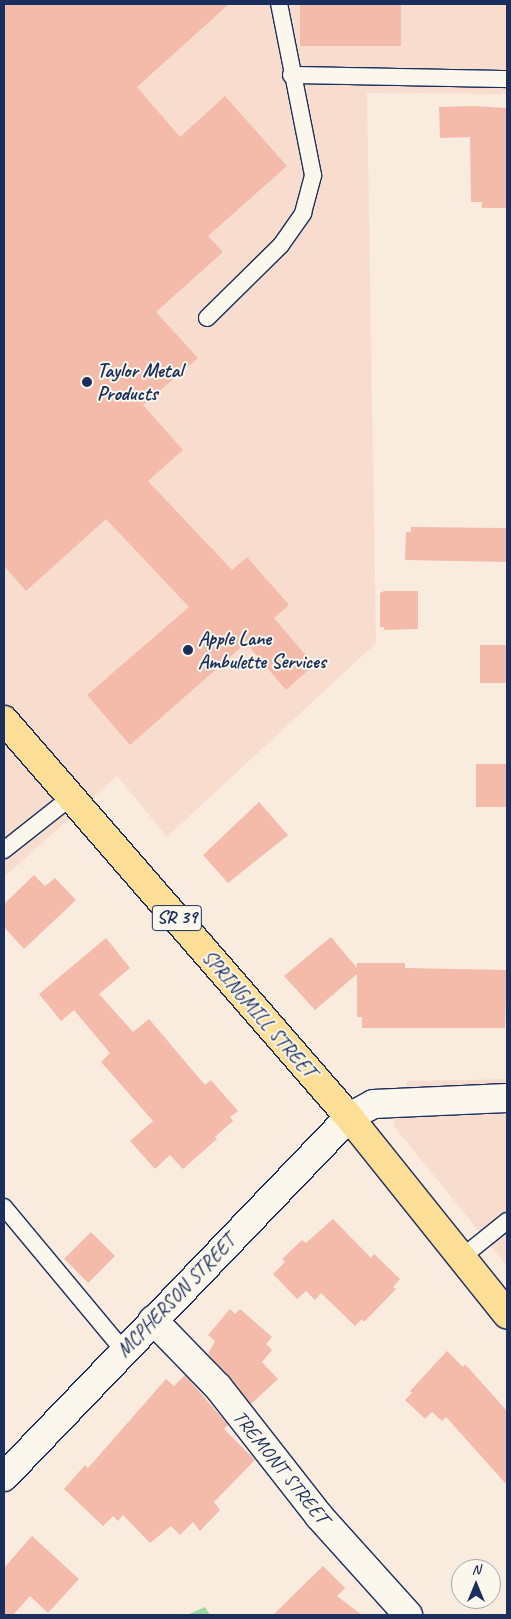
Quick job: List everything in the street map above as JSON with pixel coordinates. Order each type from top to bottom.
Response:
[{"type":"main road","name":"SPRINGMILL STREET","points":[[4,720],[349,1117],[507,1314]]},
{"type":"street","name":"MCPHERSON STREET","points":[[4,1477],[123,1350],[349,1117],[373,1104],[507,1098]]},
{"type":"street","name":"TREMONT STREET","points":[[153,1320],[218,1387],[319,1516],[408,1615]]},
{"type":"lane","points":[[207,318],[281,245],[303,213],[313,175],[308,137],[291,74],[279,4]]},
{"type":"lane","points":[[291,74],[507,79]]},
{"type":"lane","points":[[4,850],[71,797]]},
{"type":"lane","points":[[4,1208],[123,1350]]},
{"type":"lane","points":[[461,1258],[507,1222]]},
{"type":"shaded area","points":[[4,4],[507,4],[507,94],[367,93],[376,643],[167,837],[117,776],[4,877]]},
{"type":"shaded area","points":[[507,1079],[507,1266],[393,1125],[408,1081]]},
{"type":"green space","points":[[205,1607],[210,1615],[187,1615]]},
{"type":"building","points":[[4,4],[229,4],[137,87],[180,137],[225,96],[287,166],[208,236],[223,252],[156,312],[198,358],[143,405],[183,450],[148,481],[232,570],[247,557],[289,605],[274,618],[314,665],[286,690],[246,643],[130,745],[87,695],[189,607],[106,519],[26,591],[4,566]]},
{"type":"building","points":[[300,4],[401,4],[401,46],[300,46]]},
{"type":"building","points":[[474,106],[507,108],[507,208],[482,208],[482,202],[471,202],[470,137],[440,138],[439,107]]},
{"type":"building","points":[[411,527],[507,528],[507,562],[405,560],[406,532],[411,532]]},
{"type":"building","points":[[384,591],[418,591],[418,629],[384,630],[384,627],[380,627],[380,593]]},
{"type":"building","points":[[480,645],[507,645],[507,683],[480,683]]},
{"type":"building","points":[[476,764],[507,764],[507,807],[476,807]]},
{"type":"building","points":[[259,802],[288,835],[228,883],[203,855]]},
{"type":"building","points":[[34,875],[45,886],[55,878],[76,900],[24,949],[4,927],[4,904]]},
{"type":"building","points":[[331,937],[357,968],[357,963],[405,963],[405,968],[507,970],[505,1028],[362,1028],[362,1017],[357,1017],[357,974],[315,1010],[284,976]]},
{"type":"building","points":[[106,938],[130,968],[99,994],[133,1032],[149,1019],[205,1085],[211,1080],[238,1111],[230,1117],[233,1121],[215,1137],[217,1139],[183,1169],[170,1155],[155,1169],[130,1141],[153,1121],[101,1062],[110,1053],[74,1010],[61,1021],[39,994]]},
{"type":"building","points":[[333,1219],[371,1258],[374,1254],[400,1279],[393,1287],[396,1289],[364,1322],[362,1319],[355,1326],[321,1293],[315,1300],[306,1291],[297,1299],[273,1274],[285,1262],[282,1259],[302,1240],[306,1243]]},
{"type":"building","points":[[91,1232],[115,1256],[88,1283],[64,1259]]},
{"type":"building","points":[[230,1309],[235,1314],[240,1309],[272,1337],[266,1344],[272,1350],[262,1362],[278,1379],[251,1404],[208,1354],[215,1341],[208,1335]]},
{"type":"building","points":[[447,1351],[463,1367],[465,1364],[507,1411],[507,1485],[446,1417],[442,1421],[432,1412],[425,1419],[405,1400],[412,1393],[410,1391]]},
{"type":"building","points":[[185,1375],[228,1425],[224,1429],[255,1460],[214,1502],[220,1510],[200,1531],[193,1522],[180,1535],[171,1526],[150,1543],[123,1515],[118,1521],[113,1516],[103,1526],[64,1489],[85,1465],[88,1468],[166,1379],[174,1386]]},
{"type":"building","points":[[32,1536],[79,1579],[48,1613],[30,1596],[13,1615],[4,1615],[4,1568]]},
{"type":"building","points":[[323,1566],[345,1588],[337,1596],[362,1615],[273,1615]]},
{"type":"place","name":"Taylor Metal Products","points":[[87,382]]},
{"type":"place","name":"Apple Lane Ambulette Services","points":[[188,650]]}]
